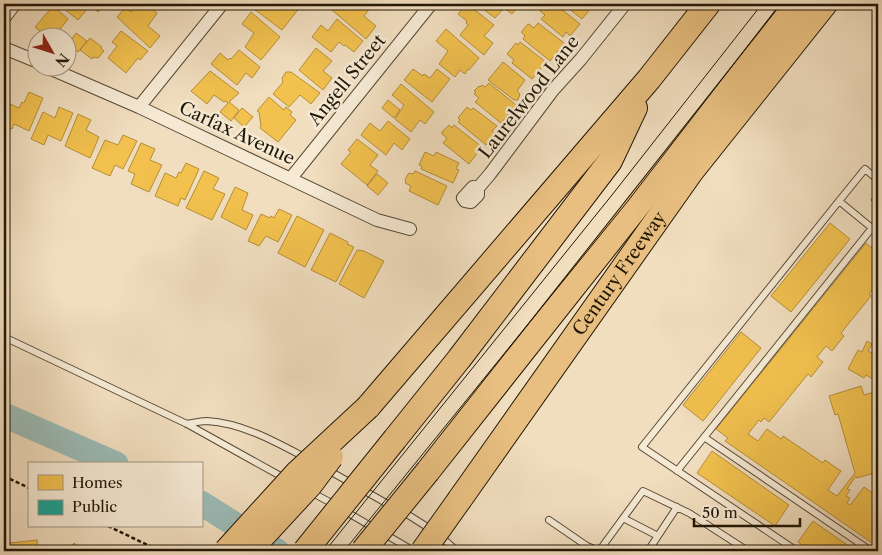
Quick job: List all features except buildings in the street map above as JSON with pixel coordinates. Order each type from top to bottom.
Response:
[{"type":"highway","points":[[249,551],[310,485],[368,408],[649,79],[708,4]]},
{"type":"highway","points":[[363,551],[464,427],[797,4]]},
{"type":"highway","name":"Century Freeway","points":[[423,551],[691,172],[825,4]]},
{"type":"highway","points":[[305,551],[465,351],[610,161],[649,79]]},
{"type":"highway","points":[[464,427],[503,386],[691,172]]},
{"type":"highway","points":[[226,551],[297,473],[368,408]]},
{"type":"street","points":[[4,18],[15,4]]},
{"type":"street","points":[[139,107],[222,4]]},
{"type":"street","name":"Angell Street","points":[[291,178],[431,4]]},
{"type":"street","name":"Laurelwood Lane","points":[[478,188],[553,90],[581,59],[625,4]]},
{"type":"street","points":[[4,48],[28,58]]},
{"type":"street","name":"Carfax Avenue","points":[[72,78],[139,107],[377,220],[410,229]]},
{"type":"lane","points":[[797,551],[642,447],[865,169],[878,180]]},
{"type":"lane","points":[[839,201],[878,233]]},
{"type":"lane","points":[[677,471],[872,228]]},
{"type":"lane","points":[[4,337],[187,424],[330,502],[414,551]]},
{"type":"lane","points":[[187,424],[206,421],[237,427],[272,439],[421,522],[457,551]]},
{"type":"lane","points":[[704,436],[871,551]]},
{"type":"lane","points":[[549,520],[587,546],[599,551],[643,491],[689,513],[748,551]]},
{"type":"lane","points":[[648,551],[677,507]]},
{"type":"lane","points":[[623,518],[658,536]]},
{"type":"path","points":[[4,476],[28,488]]},
{"type":"path","points":[[112,528],[160,551]]},
{"type":"waterway","points":[[4,415],[111,462]]},
{"type":"waterway","points":[[202,504],[277,551]]},
{"type":"tram line","points":[[325,551],[612,195],[762,4]]},
{"type":"tram line","points":[[344,551],[628,201],[780,4]]}]
